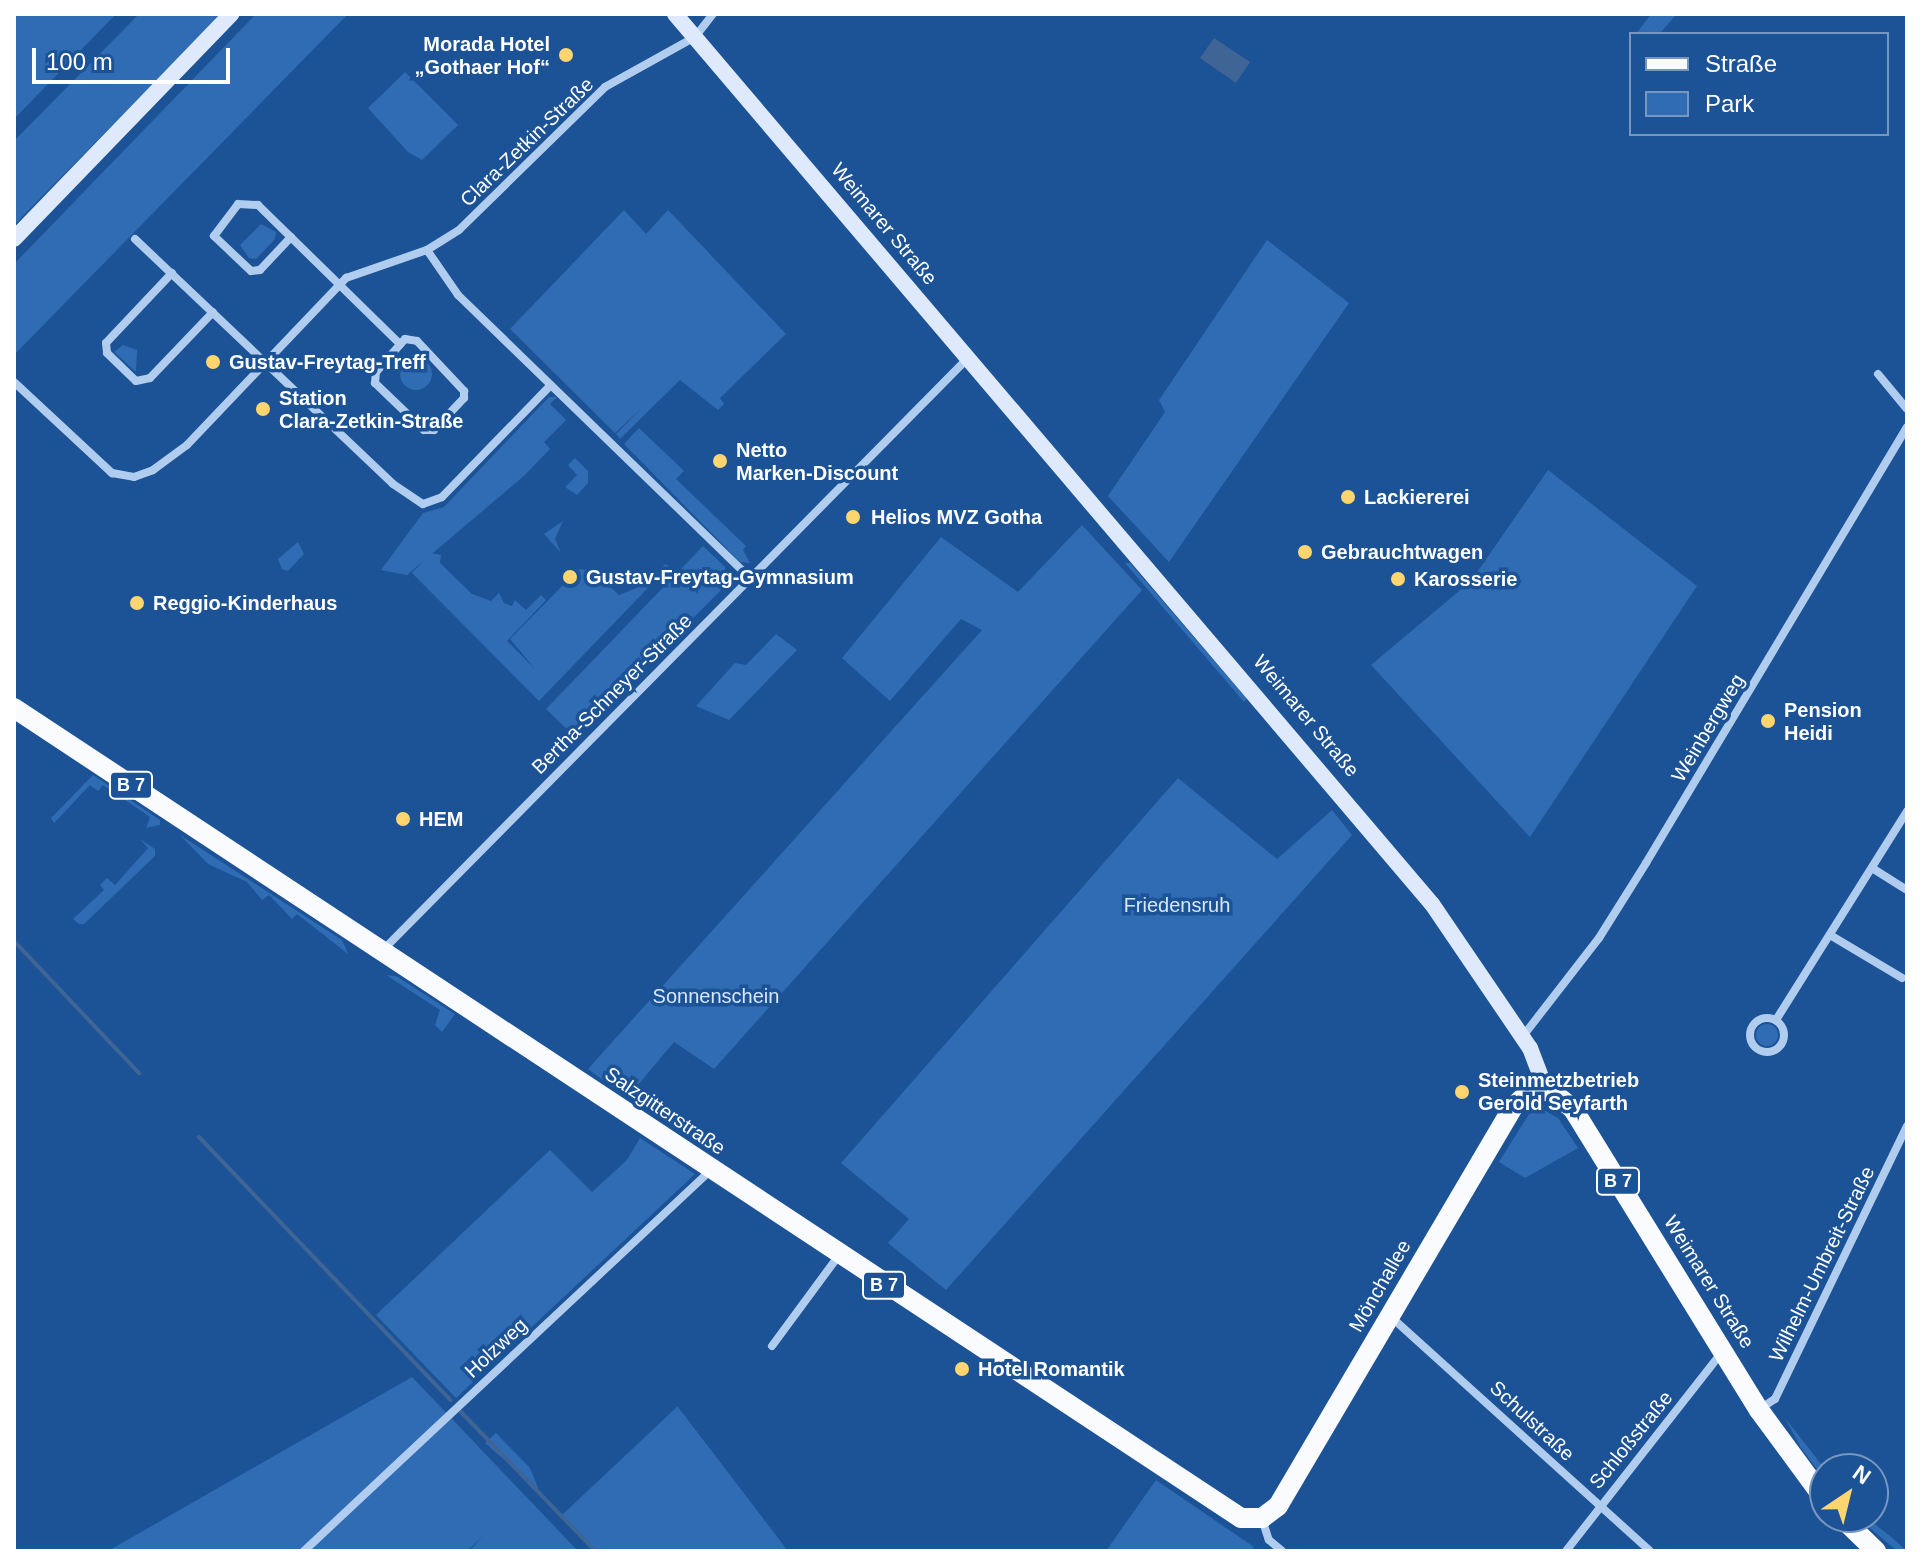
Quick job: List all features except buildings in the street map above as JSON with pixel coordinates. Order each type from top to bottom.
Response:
[{"type":"main road","name":"Salzgitterstraße","points":[[14,708],[1226,1511],[1262,1518]]},
{"type":"main road","name":"Mönchallee","points":[[1262,1518],[1284,1497],[1518,1099],[1546,1090]]},
{"type":"main road","name":"Weimarer Straße","points":[[1546,1090],[1573,1109],[1759,1410],[1809,1478]]},
{"type":"main road","points":[[1857,1533],[1876,1551]]},
{"type":"street","points":[[14,239],[231,14]]},
{"type":"street","name":"Weimarer Straße","points":[[675,14],[1432,904],[1523,1036],[1546,1090]]},
{"type":"street","points":[[695,37],[713,14]]},
{"type":"street","name":"Clara-Zetkin-Straße","points":[[14,382],[104,468],[134,477],[187,445],[338,285],[372,265],[427,250],[493,200],[605,87],[695,37]]},
{"type":"street","points":[[291,237],[260,270],[251,271],[214,236],[238,204],[248,202],[258,205],[291,237],[338,285],[400,344]]},
{"type":"street","points":[[135,239],[393,484],[423,504],[442,497],[551,385]]},
{"type":"street","points":[[427,250],[458,295],[749,577]]},
{"type":"street","points":[[172,273],[106,343],[107,353],[136,381],[150,378],[213,312]]},
{"type":"street","points":[[417,341],[461,383],[464,398],[434,430],[424,430],[375,383],[376,372],[400,344],[417,341]]},
{"type":"street","name":"Bertha-Schneyer-Straße","points":[[382,951],[967,359]]},
{"type":"street","points":[[1878,374],[1907,409]]},
{"type":"street","name":"Weinbergweg","points":[[1523,1036],[1599,938],[1907,427]]},
{"type":"street","points":[[1776,1020],[1783,1029],[1782,1045],[1773,1052],[1756,1049],[1750,1039],[1755,1023],[1776,1020],[1907,811]]},
{"type":"street","points":[[1872,868],[1907,890]]},
{"type":"street","points":[[1830,935],[1902,978]]},
{"type":"street","name":"Wilhelm-Umbreit-Straße","points":[[1759,1410],[1775,1399],[1907,1126]]},
{"type":"street","name":"Holzweg","points":[[304,1551],[711,1170]]},
{"type":"street","points":[[772,1346],[839,1255]]},
{"type":"street","name":"Schulstraße","points":[[1390,1316],[1650,1551]]},
{"type":"street","name":"Schloßstraße","points":[[1566,1551],[1723,1350]]},
{"type":"street","points":[[1262,1518],[1269,1540],[1282,1551]]},
{"type":"green space","points":[[14,14],[116,14],[14,119]]},
{"type":"green space","points":[[139,14],[222,14],[14,225],[14,141]]},
{"type":"green space","points":[[256,14],[348,14],[14,355],[14,264]]},
{"type":"green space","points":[[1651,14],[1677,14],[1661,32],[1638,32]]},
{"type":"green space","points":[[405,72],[458,125],[422,160],[408,152],[368,108]]},
{"type":"green space","points":[[624,210],[646,234],[668,210],[786,334],[720,398],[724,404],[718,410],[680,380],[620,439],[616,434],[643,407],[615,433],[510,329]]},
{"type":"green space","points":[[261,224],[276,232],[275,239],[256,259],[249,258],[240,245]]},
{"type":"green space","points":[[1267,240],[1349,303],[1169,562],[1108,496],[1165,412],[1159,400]]},
{"type":"green space","points":[[123,345],[137,350],[136,372],[114,352]]},
{"type":"green space","points":[[416,358],[427,363],[432,374],[427,385],[416,390],[405,385],[400,374],[405,363]]},
{"type":"green space","points":[[549,397],[557,397],[550,404],[566,420],[544,442],[550,449],[525,475],[407,575],[381,570],[423,513],[444,507]]},
{"type":"green space","points":[[639,428],[684,471],[676,479],[746,546],[743,550],[750,563],[740,562],[624,444]]},
{"type":"green space","points":[[575,458],[588,471],[588,483],[577,495],[565,487],[577,475],[568,465]]},
{"type":"green space","points":[[1548,470],[1697,586],[1530,837],[1371,665],[1471,581]]},
{"type":"green space","points":[[563,521],[555,539],[561,553],[544,534]]},
{"type":"green space","name":"Sonnenschein","points":[[1082,525],[1142,590],[714,1069],[674,1042],[627,1098],[588,1069],[982,630],[961,619],[890,701],[842,658],[941,537],[1018,592]]},
{"type":"green space","points":[[298,542],[304,554],[288,571],[282,569],[278,559]]},
{"type":"green space","points":[[703,546],[725,567],[725,586],[575,737],[546,709]]},
{"type":"green space","points":[[431,553],[441,555],[440,563],[472,594],[491,601],[499,593],[504,603],[512,606],[515,600],[526,610],[541,595],[546,600],[507,641],[535,669],[510,639],[572,576],[569,569],[592,570],[619,595],[646,584],[665,564],[669,566],[539,701],[412,573]]},
{"type":"green space","points":[[1125,563],[1130,563],[1247,699],[1244,702]]},
{"type":"green space","points":[[776,634],[797,650],[729,720],[696,706],[735,663],[746,665]]},
{"type":"green space","points":[[93,775],[160,820],[160,825],[146,828],[150,817],[103,785],[98,791],[90,785],[54,823],[51,818]]},
{"type":"green space","name":"Friedensruh","points":[[1178,778],[1277,859],[1332,810],[1352,835],[946,1290],[888,1243],[909,1219],[841,1163]]},
{"type":"green space","points":[[180,835],[342,940],[348,954],[297,914],[292,919],[269,895],[262,900],[247,882],[208,864]]},
{"type":"green space","points":[[140,839],[155,849],[155,856],[84,924],[79,924],[73,919],[104,890],[100,885],[107,878],[115,885],[148,848]]},
{"type":"green space","points":[[386,975],[396,976],[455,1014],[442,1032],[435,1025],[440,1010]]},
{"type":"green space","points":[[1767,1024],[1775,1027],[1778,1035],[1775,1043],[1767,1046],[1759,1043],[1756,1035],[1759,1027]]},
{"type":"green space","points":[[1540,1108],[1558,1118],[1578,1148],[1525,1178],[1499,1162],[1529,1114]]},
{"type":"green space","points":[[640,1138],[695,1174],[456,1398],[376,1315],[550,1150],[592,1192],[627,1160]]},
{"type":"green space","points":[[412,1377],[578,1551],[469,1551],[483,1536],[467,1551],[108,1551]]},
{"type":"green space","points":[[678,1406],[788,1551],[595,1551],[562,1515]]},
{"type":"green space","points":[[1785,1418],[1812,1453],[1809,1453],[1809,1459]]},
{"type":"green space","points":[[496,1433],[530,1468],[539,1490],[485,1443]]},
{"type":"green space","points":[[1156,1480],[1254,1547],[1251,1551],[1106,1551]]},
{"type":"green space","points":[[1876,1533],[1886,1533],[1907,1551],[1897,1551]]},
{"type":"shaded area","points":[[1214,38],[1250,62],[1236,83],[1200,58]]},
{"type":"waterway","points":[[14,941],[139,1073]]},
{"type":"waterway","points":[[199,1137],[450,1400]]},
{"type":"waterway","points":[[461,1412],[595,1551]]},
{"type":"place","name":"Morada Hotel „Gothaer Hof“","points":[[566,55]]},
{"type":"place","name":"Gustav-Freytag-Treff","points":[[213,362]]},
{"type":"place","name":"Station Clara-Zetkin-Straße","points":[[263,409]]},
{"type":"place","name":"Netto Marken-Discount","points":[[720,461]]},
{"type":"place","name":"Lackiererei","points":[[1348,497]]},
{"type":"place","name":"Helios MVZ Gotha","points":[[853,517]]},
{"type":"place","name":"Gebrauchtwagen","points":[[1305,552]]},
{"type":"place","name":"Gustav-Freytag-Gymnasium","points":[[570,577]]},
{"type":"place","name":"Karosserie","points":[[1398,579]]},
{"type":"place","name":"Reggio-Kinderhaus","points":[[137,603]]},
{"type":"place","name":"Pension Heidi","points":[[1768,721]]},
{"type":"place","name":"HEM","points":[[403,819]]},
{"type":"place","name":"Steinmetzbetrieb Gerold Seyfarth","points":[[1462,1092]]},
{"type":"place","name":"Hotel Romantik","points":[[962,1369]]}]
